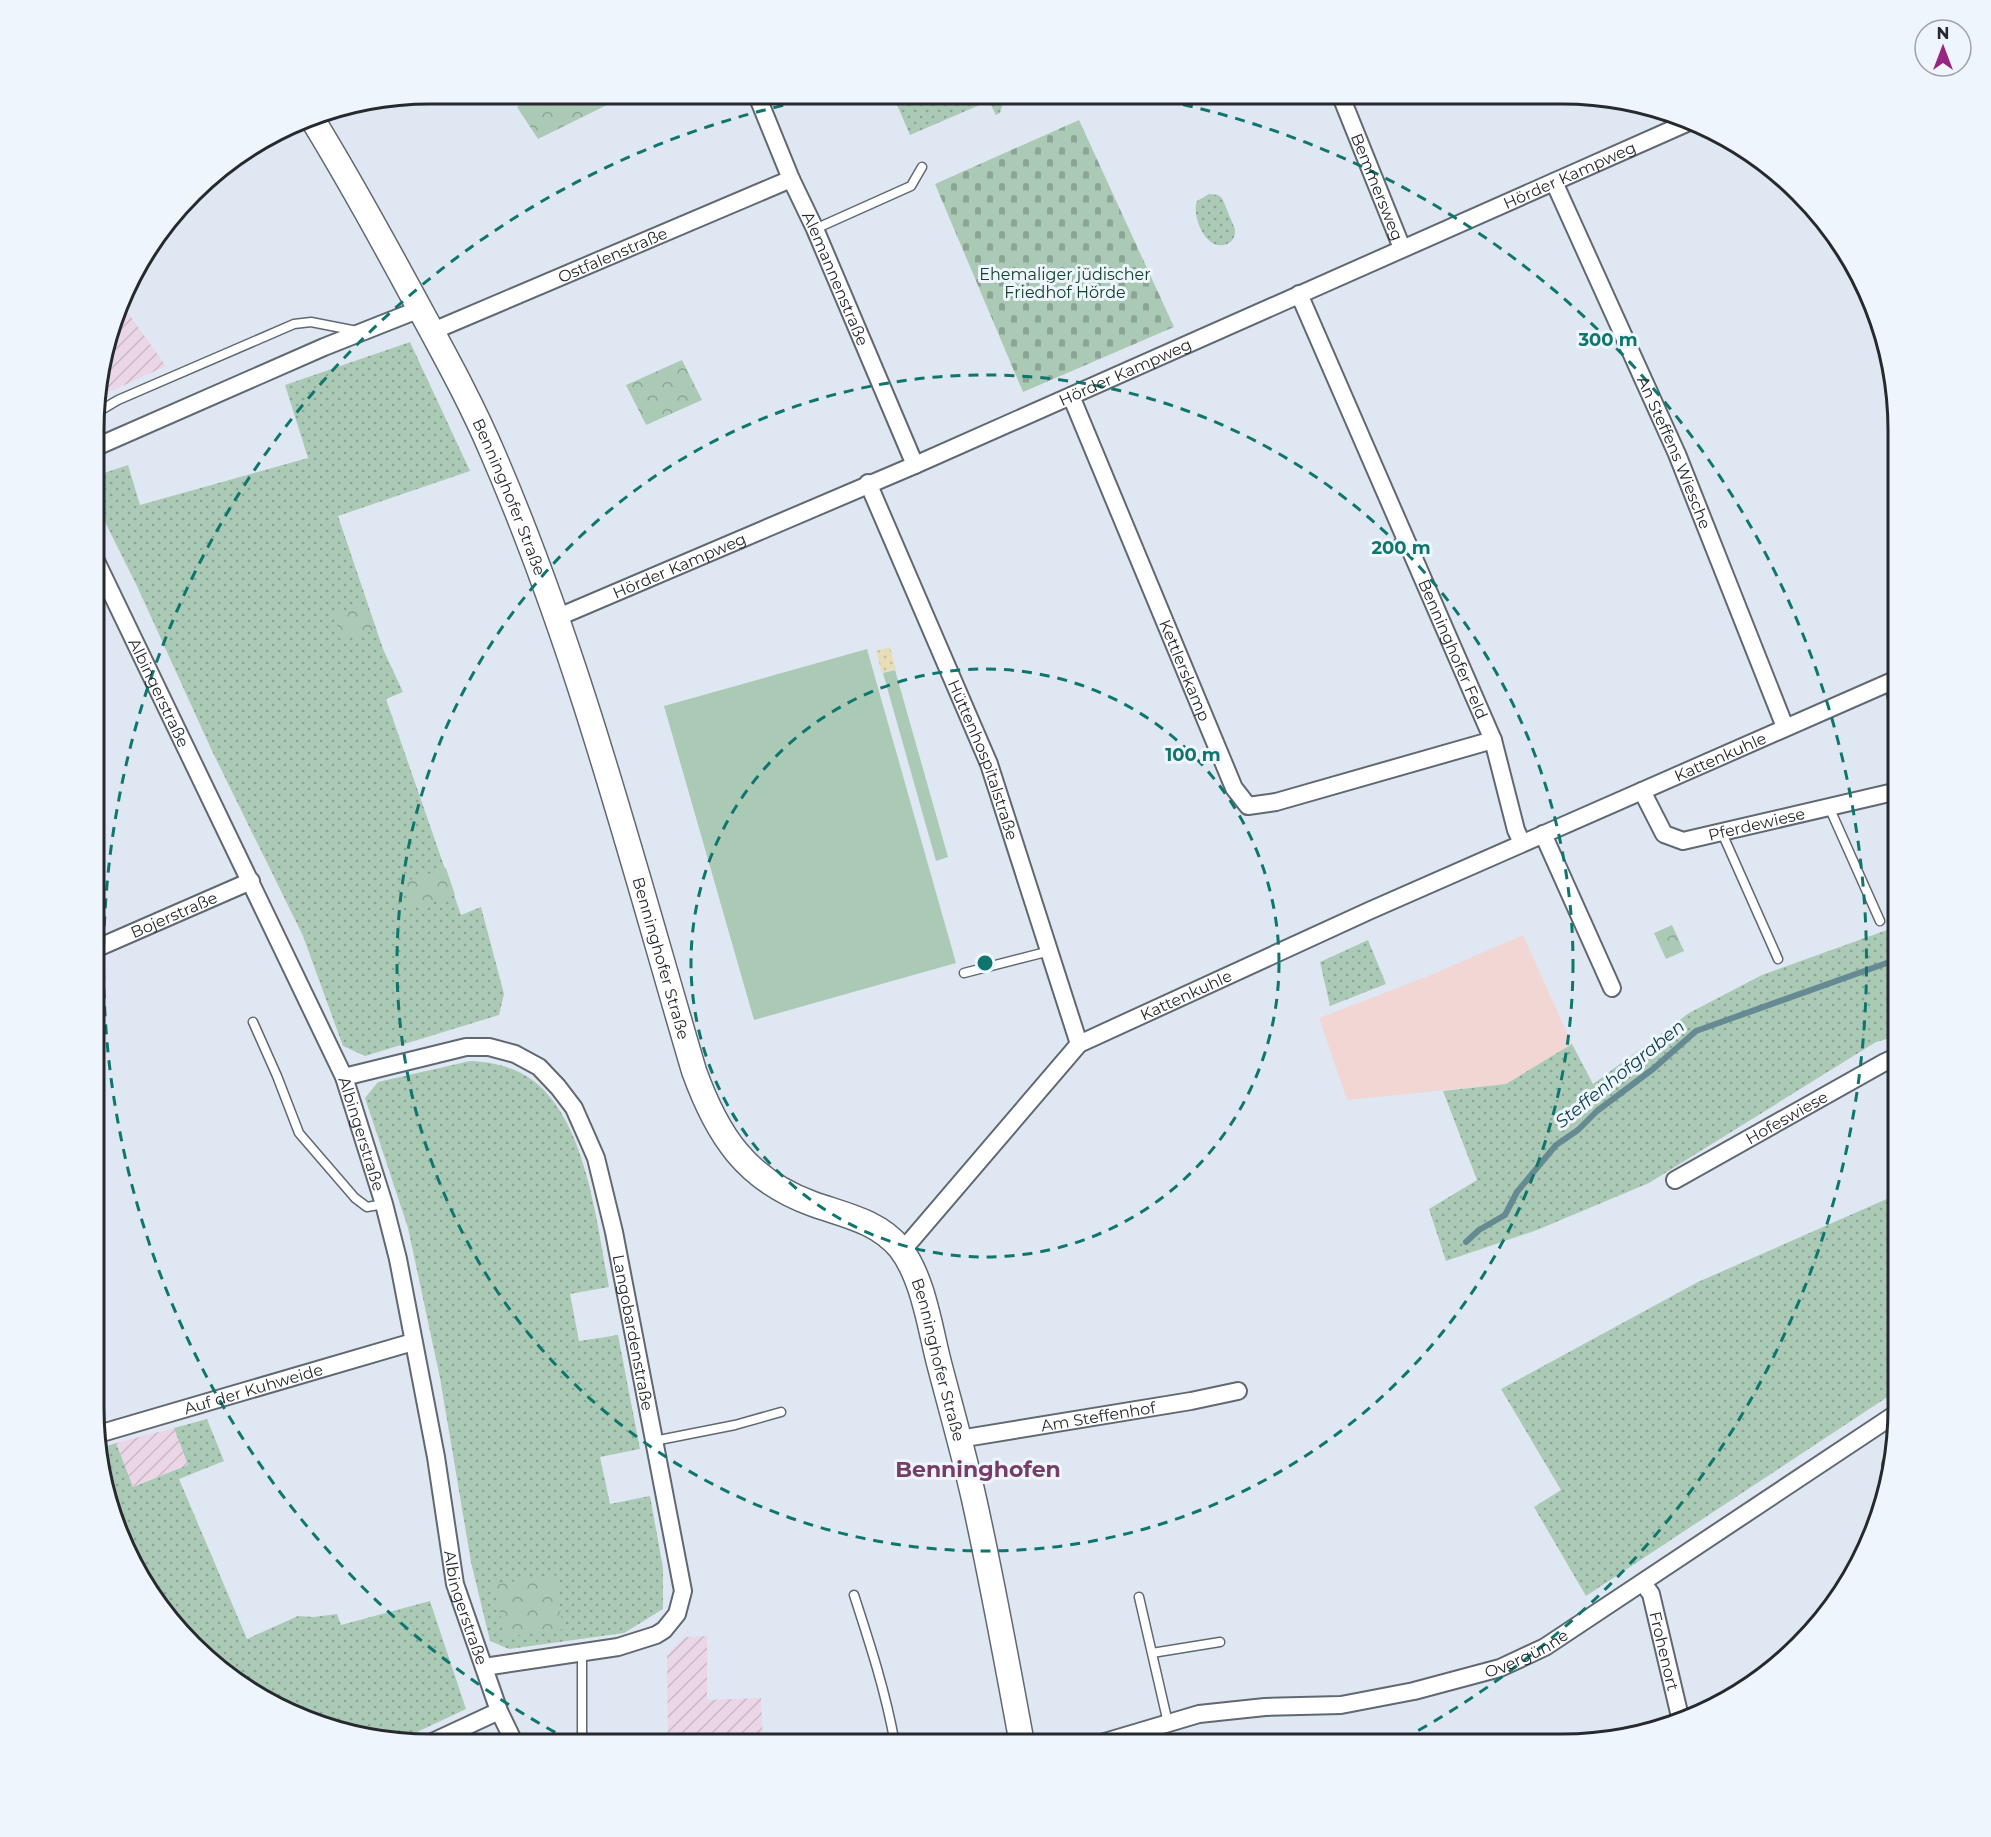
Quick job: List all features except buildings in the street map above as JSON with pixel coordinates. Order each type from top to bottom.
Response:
[{"type":"main road","name":"Benninghofer Straße","points":[[315,124],[433,331],[467,395],[494,456],[556,618],[618,809],[705,1103],[735,1152],[764,1179],[810,1203],[867,1222],[881,1230],[902,1251],[917,1283],[974,1499],[1020,1734]]},
{"type":"street","name":"Alemannenstraße","points":[[760,104],[915,465]]},
{"type":"street","name":"Bemmersweg","points":[[1344,104],[1402,248]]},
{"type":"street","name":"Hörder Kampweg","points":[[556,618],[868,483],[915,465],[1680,126]]},
{"type":"street","name":"Ostfalenstraße","points":[[433,331],[791,179]]},
{"type":"street","name":"An Steffens Wiesche","points":[[1554,182],[1677,454],[1785,727]]},
{"type":"street","name":"Benninghofer Feld","points":[[1299,294],[1493,740],[1516,830],[1522,843]]},
{"type":"street","points":[[103,444],[324,347],[420,309]]},
{"type":"street","name":"Kettlerskamp","points":[[1071,396],[1234,788],[1248,806],[1276,802],[1493,740]]},
{"type":"street","name":"Hüttenhospitalstraße","points":[[868,483],[989,764],[1079,1044]]},
{"type":"street","name":"Albingerstraße","points":[[103,575],[344,1077],[384,1204],[398,1258],[436,1457],[455,1584],[498,1711],[510,1734]]},
{"type":"street","name":"Kattenkuhle","points":[[902,1251],[1079,1044],[1522,843],[1888,683]]},
{"type":"street","name":"Pferdewiese","points":[[1642,791],[1664,834],[1683,841],[1888,793]]},
{"type":"street","points":[[1543,834],[1612,988]]},
{"type":"street","name":"Bojerstraße","points":[[103,946],[251,881]]},
{"type":"street","name":"Langobardenstraße","points":[[344,1077],[466,1047],[489,1047],[515,1054],[539,1067],[558,1087],[574,1108],[597,1158],[614,1232],[683,1591],[677,1614],[664,1630],[656,1635],[618,1647],[484,1667]]},
{"type":"street","name":"Hofeswiese","points":[[1676,1180],[1888,1061]]},
{"type":"street","name":"Auf der Kuhweide","points":[[104,1432],[413,1342]]},
{"type":"street","name":"Am Steffenhof","points":[[959,1439],[1191,1401],[1238,1390]]},
{"type":"street","name":"Overgünne","points":[[1131,1734],[1199,1714],[1232,1710],[1341,1705],[1414,1691],[1500,1668],[1545,1647],[1887,1420]]},
{"type":"street","name":"Frohenort","points":[[1643,1583],[1651,1594],[1679,1712]]},
{"type":"street","points":[[449,1734],[498,1711]]},
{"type":"lane","points":[[815,229],[911,186],[922,167]]},
{"type":"lane","points":[[104,408],[118,400],[294,324],[319,323],[363,332]]},
{"type":"lane","points":[[1829,807],[1880,921]]},
{"type":"lane","points":[[1722,833],[1778,959]]},
{"type":"lane","points":[[964,974],[1050,951]]},
{"type":"lane","points":[[253,1022],[278,1076],[299,1133],[355,1198],[367,1207],[384,1204]]},
{"type":"lane","points":[[654,1441],[713,1430],[781,1412]]},
{"type":"lane","points":[[855,1595],[878,1670],[893,1734]]},
{"type":"lane","points":[[1139,1597],[1168,1723]]},
{"type":"lane","points":[[1152,1653],[1220,1642]]},
{"type":"lane","points":[[582,1653],[582,1734]]},
{"type":"shaded area","points":[[126,310],[166,366],[109,392],[106,387],[110,366]]},
{"type":"shaded area","points":[[1523,935],[1572,1044],[1506,1084],[1347,1100],[1319,1018],[1426,977]]},
{"type":"shaded area","points":[[174,1428],[188,1465],[132,1487],[116,1443]]},
{"type":"shaded area","points":[[707,1636],[707,1700],[761,1698],[763,1734],[668,1734],[667,1655],[685,1637]]},
{"type":"green space","points":[[521,104],[609,104],[538,139],[517,107]]},
{"type":"green space","points":[[897,104],[982,104],[910,135]]},
{"type":"green space","points":[[990,104],[1003,104],[1000,113],[996,115]]},
{"type":"green space","name":"Ehemaliger jüdischer Friedhof Hörde","points":[[1079,120],[1174,327],[1023,392],[935,184]]},
{"type":"green space","points":[[1209,194],[1222,198],[1235,229],[1234,238],[1227,244],[1213,243],[1198,223],[1197,201]]},
{"type":"green space","points":[[410,342],[470,471],[338,516],[383,649],[403,692],[386,699],[461,915],[481,907],[504,994],[499,1015],[365,1056],[343,1046],[303,936],[213,753],[136,584],[103,518],[103,473],[128,465],[140,505],[308,458],[285,385]]},
{"type":"green space","points":[[682,360],[702,400],[646,425],[626,385]]},
{"type":"green space","points":[[366,605],[373,631],[341,640],[334,615]]},
{"type":"green space","points":[[867,649],[956,963],[754,1020],[664,706]]},
{"type":"green space","points":[[895,670],[948,857],[936,861],[883,673]]},
{"type":"green space","points":[[446,868],[455,895],[411,908],[403,882]]},
{"type":"green space","points":[[1672,925],[1684,951],[1666,959],[1654,933]]},
{"type":"green space","points":[[1888,930],[1888,1039],[1876,1042],[1649,1183],[1537,1230],[1446,1261],[1429,1209],[1477,1180],[1443,1091],[1506,1084],[1572,1044],[1593,1084],[1689,1013],[1762,975]]},
{"type":"green space","points":[[1368,940],[1386,984],[1330,1006],[1320,962]]},
{"type":"green space","points":[[470,1061],[504,1066],[535,1082],[553,1100],[567,1123],[587,1177],[609,1287],[570,1294],[579,1341],[618,1335],[640,1449],[600,1457],[610,1504],[650,1496],[663,1568],[663,1609],[624,1633],[509,1649],[490,1641],[471,1562],[440,1378],[408,1228],[365,1098],[378,1082]]},
{"type":"green space","points":[[1888,1198],[1888,1397],[1586,1596],[1534,1507],[1561,1490],[1501,1389],[1698,1282]]},
{"type":"green space","points":[[207,1419],[224,1461],[179,1479],[247,1639],[298,1616],[314,1617],[337,1614],[341,1625],[430,1601],[466,1709],[414,1733],[387,1731],[345,1722],[305,1709],[266,1690],[231,1666],[199,1638],[158,1589],[137,1552],[121,1512],[106,1450],[106,1446],[116,1443],[133,1487],[188,1465],[174,1428]]},
{"type":"green space","points":[[555,1575],[563,1629],[506,1637],[493,1585]]},
{"type":"sand","points":[[890,647],[896,669],[882,673],[876,651]]},
{"type":"waterway","name":"Steffenhofgraben","points":[[1466,1242],[1479,1230],[1505,1215],[1517,1192],[1556,1145],[1653,1069],[1696,1031],[1888,963]]},
{"type":"district","name":"Benninghofen","points":[[978,1469]]}]
